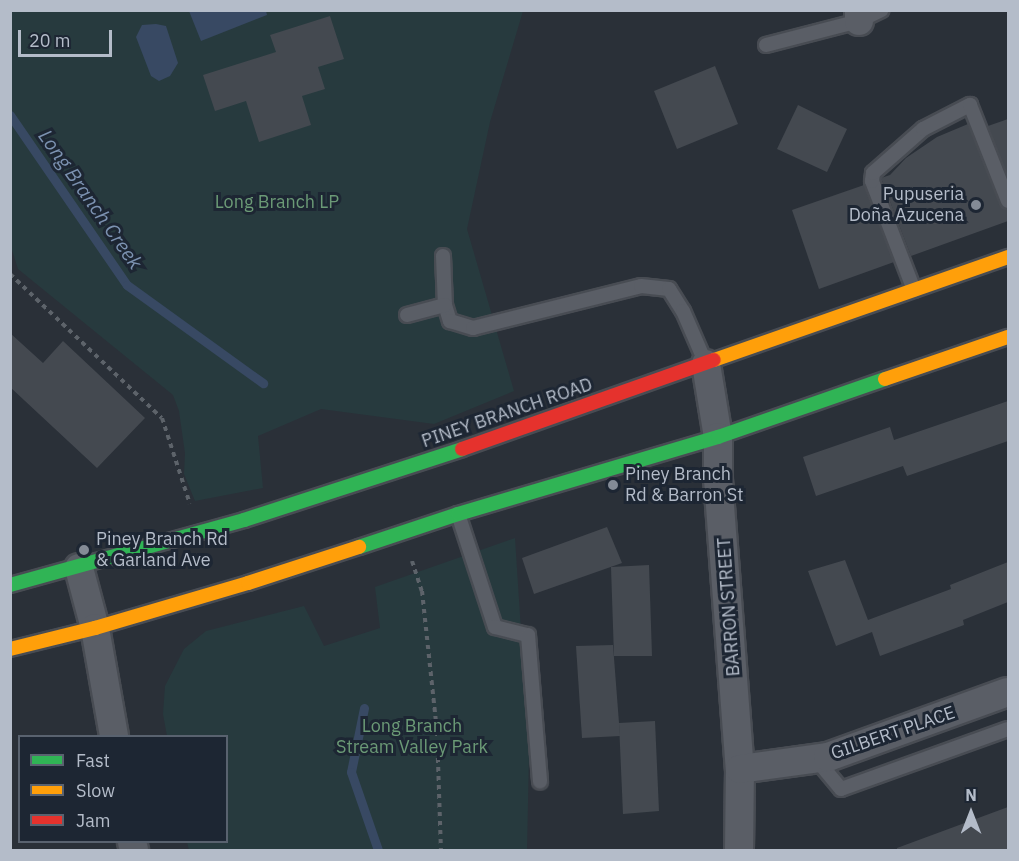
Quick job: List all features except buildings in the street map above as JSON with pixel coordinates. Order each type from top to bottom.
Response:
[{"type":"main road","name":"PINEY BRANCH ROAD","points":[[10,585],[79,568],[244,520],[706,364],[1008,257]]},
{"type":"main road","points":[[10,649],[95,628],[248,583],[458,514],[718,436],[1008,337]]},
{"type":"street","name":"BARRON STREET","points":[[706,364],[718,436],[718,479],[740,769],[739,850]]},
{"type":"street","points":[[79,568],[95,628],[114,735]]},
{"type":"street","name":"GILBERT PLACE","points":[[740,769],[828,757],[1008,692]]},
{"type":"lane","points":[[766,45],[867,14]]},
{"type":"lane","points":[[914,292],[872,181],[873,173],[923,129],[970,105],[1008,201]]},
{"type":"lane","points":[[443,256],[445,305],[450,321],[473,328],[641,286],[669,290],[682,311],[706,364]]},
{"type":"lane","points":[[407,315],[445,305]]},
{"type":"lane","points":[[458,514],[495,627],[528,635],[540,782]]},
{"type":"lane","points":[[816,759],[840,789],[1008,729]]},
{"type":"path","points":[[10,274],[162,418],[194,516]]},
{"type":"path","points":[[403,532],[422,591],[437,731],[441,850]]},
{"type":"green space","name":"Long Branch LP","points":[[10,11],[523,11],[490,122],[467,229],[514,391],[434,424],[321,409],[258,436],[263,488],[195,501],[184,474],[185,453],[179,411],[173,395],[18,269],[10,244]]},
{"type":"green space","name":"Long Branch Stream Valley Park","points":[[515,538],[529,754],[527,850],[189,850],[187,843],[228,843],[228,735],[167,735],[163,714],[165,686],[184,649],[206,631],[304,606],[324,646],[380,628],[375,587]]},
{"type":"water","points":[[189,11],[266,11],[267,15],[201,41]]},
{"type":"water","points":[[142,25],[166,26],[178,63],[170,76],[159,81],[151,76],[136,37]]},
{"type":"waterway","name":"Long Branch Creek","points":[[10,115],[127,285],[263,383]]},
{"type":"waterway","name":"Long Branch Creek","points":[[364,708],[351,772],[378,850]]},
{"type":"traffic: fast","points":[[359,547],[458,514],[718,437],[885,379]]},
{"type":"traffic: fast","points":[[10,585],[244,520],[462,449]]},
{"type":"traffic: slow","points":[[714,360],[1008,257]]},
{"type":"traffic: slow","points":[[885,379],[1008,337]]},
{"type":"traffic: slow","points":[[10,649],[95,628],[248,583],[359,547]]},
{"type":"traffic: jam","points":[[462,449],[714,360]]},
{"type":"place","name":"Pupuseria Doña Azucena","points":[[976,205]]},
{"type":"place","name":"Piney Branch Rd & Barron St","points":[[613,485]]},
{"type":"place","name":"Piney Branch Rd & Garland Ave","points":[[84,550]]}]
